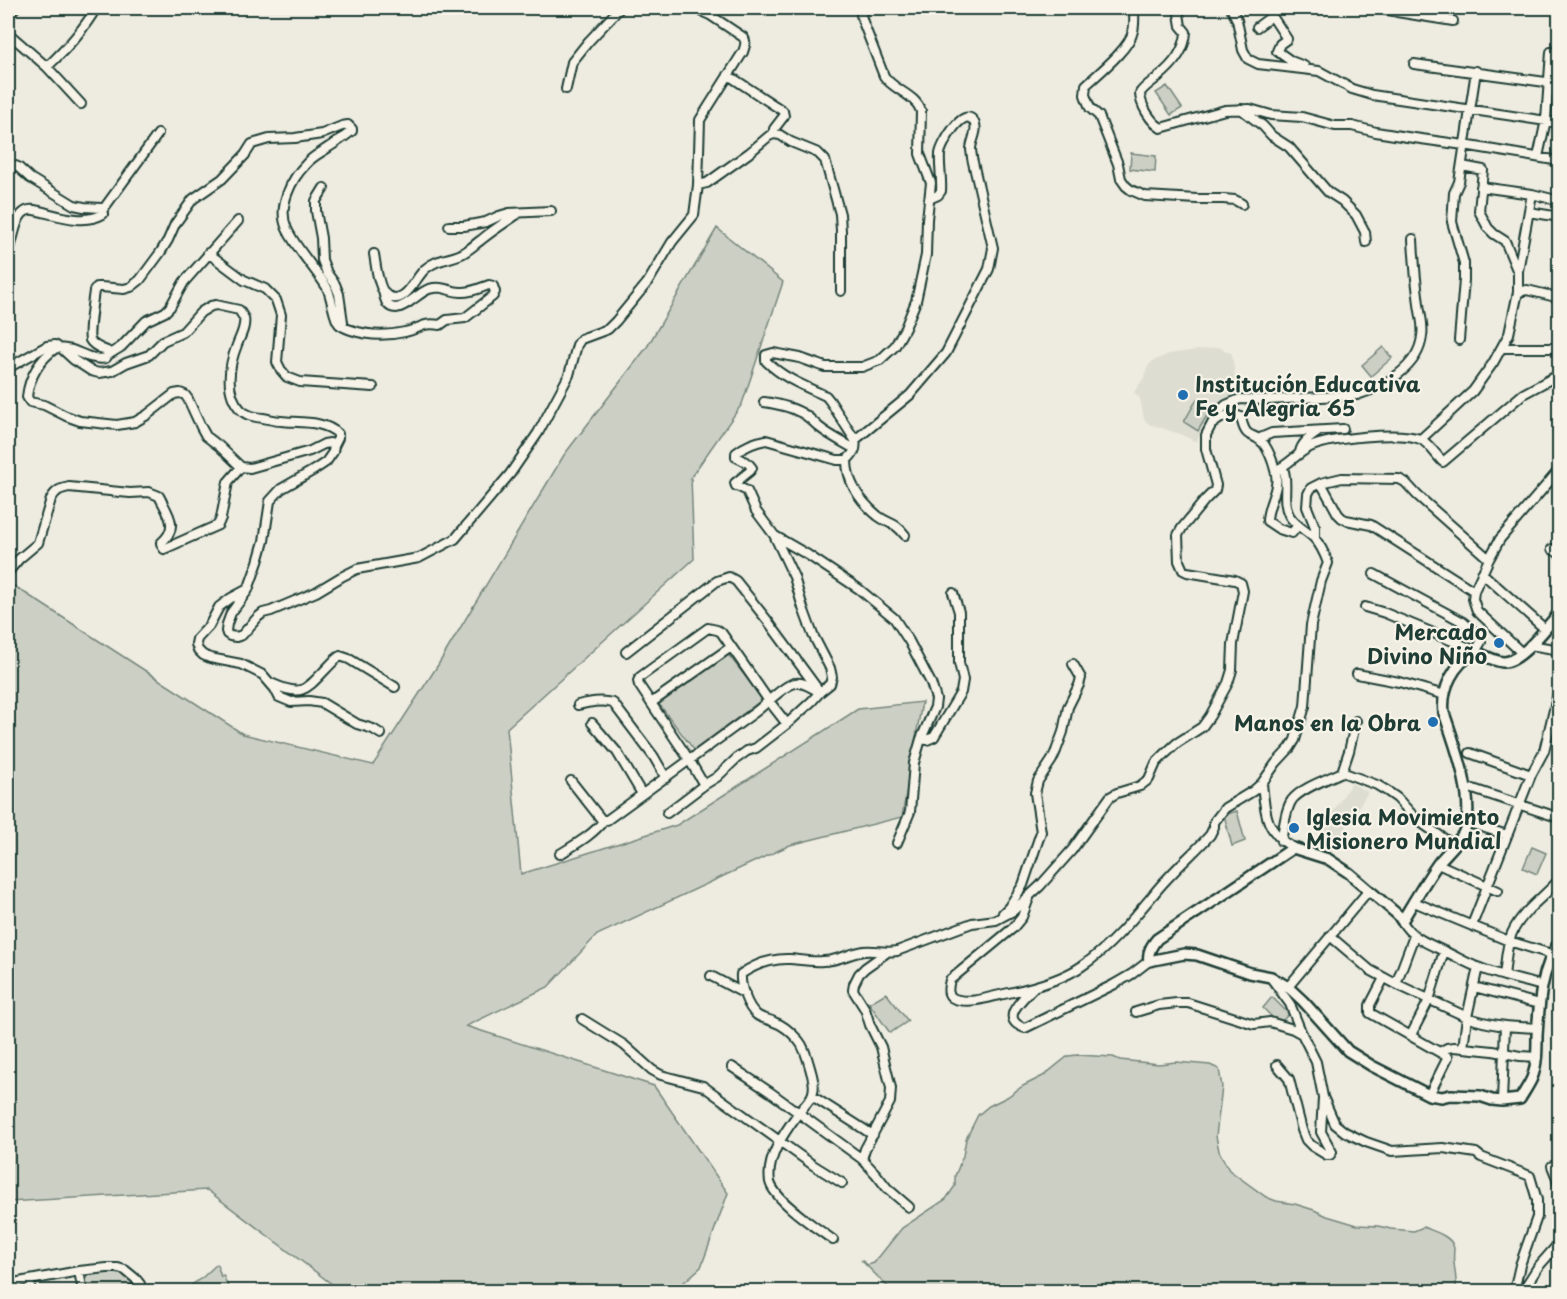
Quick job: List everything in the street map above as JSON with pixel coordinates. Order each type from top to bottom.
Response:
[{"type":"street","points":[[8,15],[15,8]]},
{"type":"street","points":[[47,67],[66,49],[96,8]]},
{"type":"street","points":[[566,89],[572,62],[620,8]]},
{"type":"street","points":[[8,368],[47,346],[55,345],[91,371],[99,373],[112,371],[149,355],[163,341],[183,332],[201,312],[211,306],[239,310],[244,318],[244,325],[234,353],[229,383],[230,391],[239,408],[254,417],[330,427],[338,434],[338,438],[326,462],[281,489],[270,501],[264,541],[258,562],[248,590],[231,613],[226,628],[230,636],[236,637],[242,634],[263,613],[316,592],[357,569],[419,558],[455,539],[510,474],[538,433],[569,375],[577,345],[581,339],[608,329],[616,321],[648,282],[672,242],[694,215],[698,185],[700,120],[743,52],[745,40],[710,15],[694,8]]},
{"type":"street","points":[[668,813],[717,777],[741,755],[756,748],[787,724],[830,684],[830,668],[813,635],[794,577],[774,535],[756,511],[747,491],[736,486],[735,483],[752,468],[736,457],[736,453],[757,441],[766,441],[837,460],[847,460],[854,453],[855,440],[826,396],[790,380],[766,361],[766,355],[773,353],[800,358],[825,367],[862,367],[880,360],[895,346],[916,301],[926,255],[931,183],[920,154],[921,111],[914,100],[888,82],[884,76],[863,22],[861,15],[864,8]]},
{"type":"street","points":[[1134,8],[1133,33],[1129,41],[1108,66],[1086,85],[1085,95],[1090,108],[1099,116],[1118,164],[1121,179],[1131,190],[1145,196],[1223,199],[1235,200],[1242,204]]},
{"type":"street","points":[[1178,8],[1181,26],[1186,32],[1183,46],[1163,73],[1140,93],[1140,98],[1154,124],[1161,128],[1225,110],[1241,109],[1271,115],[1302,117],[1335,126],[1353,126],[1376,132],[1560,161]]},
{"type":"street","points":[[1231,8],[1237,20],[1243,50],[1248,59],[1258,63],[1319,71]]},
{"type":"street","points":[[1379,8],[1453,21]]},
{"type":"street","points":[[1257,27],[1272,16],[1287,39],[1278,48],[1277,51],[1280,54],[1352,89],[1372,95],[1560,123]]},
{"type":"street","points":[[8,33],[47,67],[81,104]]},
{"type":"street","points":[[1538,157],[1546,120],[1551,52],[1560,53]]},
{"type":"street","points":[[1414,64],[1560,84]]},
{"type":"street","points":[[1459,340],[1464,263],[1452,222],[1476,71]]},
{"type":"street","points":[[728,75],[783,111],[784,116],[774,129],[774,134]]},
{"type":"street","points":[[1241,109],[1272,136],[1289,147],[1328,192],[1342,201],[1356,215],[1365,232],[1366,242]]},
{"type":"street","points":[[855,440],[910,395],[946,353],[989,269],[993,248],[972,158],[971,147],[975,127],[971,118],[960,120],[949,133],[940,154],[941,191],[929,199]]},
{"type":"street","points":[[108,355],[105,350],[90,340],[95,289],[100,287],[124,289],[131,287],[140,279],[155,260],[175,224],[193,199],[222,179],[245,155],[252,144],[258,141],[322,134],[348,125],[352,129],[308,161],[297,174],[284,207],[287,229],[327,288],[332,299],[336,320],[342,326],[371,335],[407,332],[429,323],[440,325],[447,320],[465,318],[495,292],[493,286],[489,285],[464,292],[434,288],[425,291],[403,306],[391,307],[386,303],[382,291],[374,254]]},
{"type":"street","points":[[8,254],[20,216],[26,211],[33,210],[64,218],[85,219],[103,214],[102,211],[158,134]]},
{"type":"street","points":[[698,185],[707,183],[774,134],[818,153],[825,160],[840,214],[841,291]]},
{"type":"street","points":[[8,163],[18,167],[30,178],[74,205],[101,208],[102,211]]},
{"type":"street","points":[[1462,166],[1483,170],[1479,211],[1488,228],[1505,242],[1518,271]]},
{"type":"street","points":[[324,188],[316,201],[322,260],[339,294],[342,326]]},
{"type":"street","points":[[1481,188],[1532,194],[1560,201]]},
{"type":"street","points":[[1421,439],[1473,391],[1493,363],[1509,334],[1518,292],[1518,271],[1532,194]]},
{"type":"street","points":[[449,226],[486,222],[509,213],[551,211]]},
{"type":"street","points":[[1528,212],[1560,217]]},
{"type":"street","points":[[382,291],[391,298],[402,297],[427,267],[468,250],[519,213]]},
{"type":"street","points":[[238,221],[184,282],[170,308],[146,321],[121,347],[104,358],[99,359],[70,349],[57,348],[37,368],[27,397],[30,402],[41,404],[80,421],[128,424],[147,415],[174,394],[180,393],[189,399],[206,436],[241,467],[250,468],[330,443],[334,447]]},
{"type":"street","points":[[834,1240],[813,1226],[775,1192],[770,1182],[774,1152],[798,1114],[811,1100],[813,1078],[802,1044],[782,1026],[758,1016],[752,1009],[744,994],[741,974],[762,963],[787,959],[823,961],[843,958],[864,951],[886,952],[904,949],[972,923],[996,920],[1013,911],[1072,850],[1110,797],[1140,786],[1149,779],[1156,763],[1165,754],[1202,726],[1228,683],[1232,670],[1233,644],[1242,586],[1235,580],[1188,572],[1183,570],[1179,561],[1178,535],[1215,490],[1216,485],[1206,449],[1206,435],[1218,412],[1226,405],[1240,399],[1268,400],[1357,395],[1388,382],[1412,362],[1423,334],[1413,239]]},
{"type":"street","points":[[208,253],[244,280],[266,289],[276,300],[281,315],[277,362],[287,377],[300,382],[373,387]]},
{"type":"street","points":[[1518,292],[1527,290],[1560,298]]},
{"type":"street","points":[[1502,348],[1560,348]]},
{"type":"street","points":[[1298,525],[1292,533],[1279,529],[1267,521],[1267,516],[1275,494],[1279,469],[1300,452],[1313,446],[1346,439],[1398,435],[1421,439],[1443,462],[1523,394],[1560,374]]},
{"type":"street","points":[[764,402],[779,404],[806,415],[819,427],[855,449]]},
{"type":"street","points":[[1029,896],[1022,917],[1013,928],[950,980],[947,989],[953,999],[962,1001],[981,999],[1034,987],[1079,968],[1133,919],[1153,894],[1210,835],[1214,822],[1225,808],[1262,783],[1294,740],[1305,705],[1311,625],[1321,581],[1328,563],[1315,538],[1298,525],[1288,513],[1285,505],[1285,475],[1264,444],[1246,434],[1241,417],[1234,414],[1223,416],[1211,425]]},
{"type":"street","points":[[1258,439],[1272,433],[1343,429]]},
{"type":"street","points":[[1300,452],[1307,440],[1320,431]]},
{"type":"street","points":[[847,460],[847,472],[862,499],[879,517],[898,526],[905,535]]},
{"type":"street","points":[[8,572],[38,543],[51,499],[60,489],[69,487],[130,493],[149,492],[159,496],[171,519],[172,530],[161,543],[164,549],[218,525],[228,482],[241,467]]},
{"type":"street","points":[[1522,653],[1477,610],[1473,599],[1474,591],[1500,539],[1560,469]]},
{"type":"street","points":[[1315,538],[1315,526],[1307,507],[1311,488],[1321,483],[1350,477],[1399,479],[1489,559]]},
{"type":"street","points":[[1321,483],[1342,518],[1371,525],[1474,591]]},
{"type":"street","points":[[774,535],[859,589],[894,618],[909,640],[931,684],[936,699],[914,763],[910,812],[897,843]]},
{"type":"street","points":[[1552,549],[1560,554]]},
{"type":"street","points":[[1374,573],[1463,622],[1480,637],[1481,642],[1475,652],[1457,665],[1444,695],[1444,712],[1461,768],[1466,797],[1466,822],[1462,835],[1438,864],[1402,921]]},
{"type":"street","points":[[1482,573],[1545,629]]},
{"type":"street","points":[[626,652],[717,581],[729,577],[736,581],[820,692]]},
{"type":"street","points":[[248,590],[219,607],[209,626],[197,639],[198,650],[210,658],[241,664],[262,675],[279,697],[291,702],[322,703],[381,735]]},
{"type":"street","points":[[921,739],[927,740],[934,737],[961,692],[963,680],[959,663],[959,612],[953,593]]},
{"type":"street","points":[[1365,607],[1505,662],[1511,661],[1522,653],[1560,612]]},
{"type":"street","points":[[704,785],[639,685],[640,677],[664,659],[708,628],[721,632],[787,724]]},
{"type":"street","points":[[1530,645],[1560,650]]},
{"type":"street","points":[[651,703],[731,647]]},
{"type":"street","points":[[269,682],[294,692],[302,691],[340,656],[349,659],[395,687]]},
{"type":"street","points":[[996,920],[1009,907],[1023,885],[1041,832],[1035,793],[1038,781],[1056,751],[1063,732],[1068,706],[1079,685],[1081,678],[1073,664]]},
{"type":"street","points":[[1357,674],[1398,682],[1444,695]]},
{"type":"street","points":[[560,854],[590,835],[604,820],[690,761],[791,684],[804,683],[820,692]]},
{"type":"street","points":[[1472,925],[1531,775],[1544,751],[1560,685]]},
{"type":"street","points":[[578,705],[603,700],[613,703],[654,757],[666,778]]},
{"type":"street","points":[[1281,841],[1292,800],[1306,789],[1342,772],[1350,751],[1356,721]]},
{"type":"street","points":[[592,723],[617,752],[642,794]]},
{"type":"street","points":[[1470,753],[1531,775]]},
{"type":"street","points":[[1342,772],[1387,791],[1397,798],[1416,819],[1453,845]]},
{"type":"street","points":[[571,781],[604,820]]},
{"type":"street","points":[[1262,783],[1266,819],[1281,841],[1293,848],[1328,859],[1349,873],[1398,915],[1414,936],[1478,967],[1542,986]]},
{"type":"street","points":[[1473,789],[1560,818]]},
{"type":"street","points":[[1466,822],[1507,835]]},
{"type":"street","points":[[1149,961],[1149,952],[1157,939],[1293,848]]},
{"type":"street","points":[[1438,864],[1498,891]]},
{"type":"street","points":[[1504,976],[1509,941],[1519,922],[1560,879]]},
{"type":"street","points":[[1288,987],[1369,890]]},
{"type":"street","points":[[1414,902],[1509,941],[1551,954]]},
{"type":"street","points":[[1330,936],[1360,962],[1384,978],[1467,1017],[1505,1026],[1538,1028]]},
{"type":"street","points":[[1396,984],[1414,936]]},
{"type":"street","points":[[1034,987],[1015,1006],[1013,1014],[1019,1026],[1025,1028],[1113,985],[1149,961],[1191,954],[1250,973],[1268,976],[1288,987],[1348,1051],[1429,1095],[1480,1096],[1503,1101],[1520,1099],[1533,1077],[1537,1057],[1542,986],[1551,954],[1560,941]]},
{"type":"street","points":[[1411,1035],[1429,1000],[1444,951]]},
{"type":"street","points":[[862,1159],[890,1102],[891,1088],[881,1047],[865,1009],[853,990],[859,974],[886,952]]},
{"type":"street","points":[[1463,1048],[1478,967]]},
{"type":"street","points":[[711,976],[744,994]]},
{"type":"street","points":[[1268,976],[1290,1004],[1316,1062],[1323,1097],[1335,1124],[1345,1132],[1392,1151],[1443,1148],[1476,1154],[1530,1176],[1538,1209],[1537,1218],[1520,1265],[1515,1287],[1510,1292]]},
{"type":"street","points":[[1384,978],[1370,1005],[1370,1013],[1448,1057],[1429,1095]]},
{"type":"street","points":[[1474,987],[1539,1004]]},
{"type":"street","points":[[1136,1012],[1159,1005],[1188,1004],[1254,1024],[1270,1022],[1302,1034]]},
{"type":"street","points":[[582,1018],[624,1045],[652,1070],[661,1075],[703,1086],[780,1142],[842,1183]]},
{"type":"street","points":[[1503,1101],[1505,1026]]},
{"type":"street","points":[[1440,1052],[1447,1048],[1463,1048],[1537,1057]]},
{"type":"street","points":[[1277,1065],[1289,1079],[1306,1140],[1328,1155],[1332,1152],[1321,1132],[1323,1097]]},
{"type":"street","points":[[732,1067],[862,1159],[887,1188],[909,1207]]},
{"type":"street","points":[[812,1096],[873,1135]]},
{"type":"street","points":[[1552,1166],[1560,1191]]},
{"type":"street","points":[[1550,1253],[1560,1235]]},
{"type":"street","points":[[1522,1292],[1560,1242]]},
{"type":"street","points":[[1520,1265],[1535,1273]]},
{"type":"street","points":[[8,1284],[79,1271],[118,1268],[125,1270],[140,1284],[132,1292]]},
{"type":"street","points":[[79,1271],[83,1292]]},
{"type":"street","points":[[29,1280],[31,1292]]},
{"type":"shaded area","points":[[1167,86],[1182,108],[1171,115],[1156,93]]},
{"type":"shaded area","points":[[1131,153],[1156,156],[1155,172],[1130,169]]},
{"type":"shaded area","points":[[717,228],[783,282],[742,404],[691,477],[694,559],[507,728],[521,874],[677,825],[858,709],[922,702],[902,817],[790,845],[597,935],[548,987],[466,1026],[654,1086],[728,1193],[701,1267],[674,1291],[341,1291],[207,1190],[8,1202],[8,582],[243,734],[373,765],[438,665],[564,455],[647,347]]},
{"type":"shaded area","name":"Institución Educativa Fe y Alegria 65","points":[[1219,347],[1232,354],[1236,383],[1234,383],[1235,392],[1231,392],[1231,397],[1235,397],[1213,411],[1196,442],[1149,424],[1144,419],[1140,399],[1134,392],[1144,378],[1148,366],[1153,361],[1169,354]]},
{"type":"shaded area","points":[[1383,347],[1392,358],[1371,376],[1362,365]]},
{"type":"shaded area","points":[[1197,399],[1212,407],[1198,431],[1184,422]]},
{"type":"shaded area","points":[[727,653],[763,699],[694,750],[659,704]]},
{"type":"shaded area","points":[[1351,783],[1368,792],[1328,857],[1312,847]]},
{"type":"shaded area","points":[[1237,811],[1245,841],[1232,846],[1224,815]]},
{"type":"shaded area","points":[[1532,847],[1546,853],[1537,874],[1523,868]]},
{"type":"shaded area","points":[[886,993],[908,1021],[890,1033],[869,1003]]},
{"type":"shaded area","points":[[1272,997],[1289,1014],[1279,1024],[1263,1008]]},
{"type":"shaded area","points":[[1068,1056],[1113,1057],[1120,1060],[1159,1064],[1176,1062],[1210,1065],[1219,1069],[1222,1087],[1216,1136],[1219,1151],[1229,1170],[1266,1197],[1276,1201],[1295,1204],[1357,1225],[1414,1231],[1423,1227],[1441,1234],[1453,1244],[1456,1291],[892,1291],[861,1260],[868,1265],[874,1263],[902,1228],[946,1199],[955,1186],[955,1176],[963,1156],[966,1139],[978,1115],[989,1106],[1043,1076]]},
{"type":"shaded area","points":[[217,1264],[221,1277],[223,1275],[230,1291],[183,1291],[203,1277]]},
{"type":"shaded area","points":[[111,1271],[127,1276],[132,1281],[132,1285],[125,1291],[85,1291],[83,1276],[93,1272]]},
{"type":"place","name":"Institución Educativa Fe y Alegria 65","points":[[1183,395]]},
{"type":"place","name":"Mercado Divino Niño","points":[[1499,643]]},
{"type":"place","name":"Manos en la Obra","points":[[1433,722]]},
{"type":"place","name":"Iglesia Movimiento Misionero Mundial","points":[[1294,828]]}]
